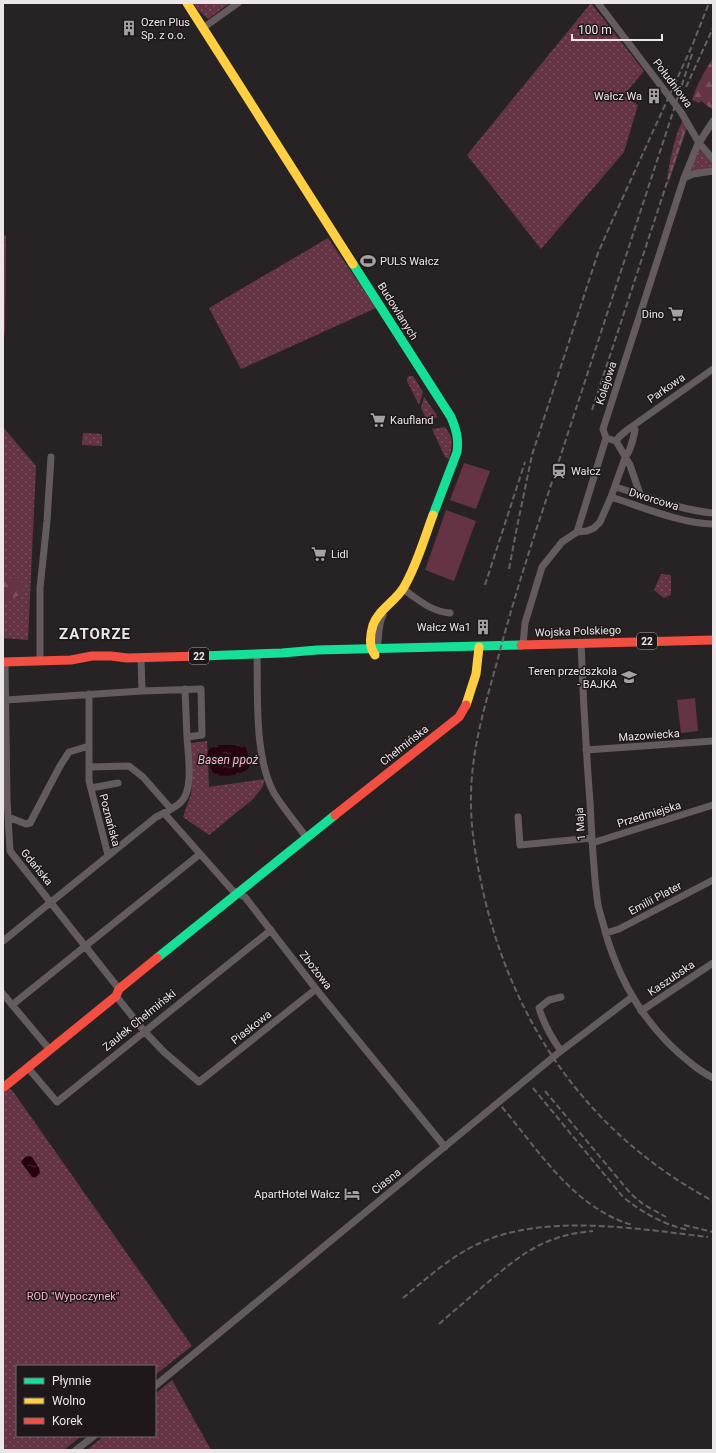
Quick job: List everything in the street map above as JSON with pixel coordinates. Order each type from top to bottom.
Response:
[{"type":"street","name":"Budowlanych","points":[[187,3],[451,417],[458,433],[459,444],[457,452],[410,576],[403,588],[379,614],[372,628],[374,651]]},
{"type":"street","points":[[203,28],[238,3]]},
{"type":"street","name":"Południowa","points":[[598,3],[681,112],[699,143],[713,159]]},
{"type":"street","name":"Kolejowa","points":[[577,532],[606,438],[603,429],[684,178],[691,158],[713,121]]},
{"type":"street","points":[[684,178],[692,174],[713,172]]},
{"type":"street","name":"Parkowa","points":[[616,442],[618,437],[713,369]]},
{"type":"street","points":[[523,645],[525,623],[542,567],[562,542],[577,532],[587,531],[594,528],[600,522],[634,439],[635,430],[632,427]]},
{"type":"street","points":[[606,438],[616,442],[630,465],[640,494]]},
{"type":"street","points":[[40,661],[40,588],[47,520],[51,457]]},
{"type":"street","name":"Dworcowa","points":[[615,487],[694,510],[713,513]]},
{"type":"street","name":"Dworcowa","points":[[611,497],[691,521],[713,524]]},
{"type":"street","name":"Dworcowa","points":[[691,521],[694,510]]},
{"type":"street","points":[[403,588],[428,607],[438,612],[450,613]]},
{"type":"street","name":"Budowlanych","points":[[374,651],[379,637],[379,624],[387,607]]},
{"type":"street","points":[[379,637],[386,644],[398,649]]},
{"type":"street","name":"Wojska Polskiego","points":[[4,662],[70,660],[92,656],[141,658],[284,653],[295,656],[317,657],[398,649],[581,642],[713,640]]},
{"type":"street","name":"1 Maja","points":[[581,642],[586,750],[598,906],[612,952],[632,997],[641,1011]]},
{"type":"street","name":"Wojska Polskiego","points":[[374,651],[419,654],[468,647]]},
{"type":"street","name":"Chełmińska","points":[[238,893],[306,837],[459,717],[468,701],[479,660],[479,647]]},
{"type":"street","points":[[257,654],[260,734],[263,759],[274,793],[306,837]]},
{"type":"street","points":[[141,658],[142,691]]},
{"type":"street","name":"Gdańska","points":[[4,662],[10,851],[86,945],[144,1030],[164,1052],[199,1082]]},
{"type":"street","name":"Poznańska","points":[[89,694],[89,767],[91,788],[108,855],[156,817],[181,802],[186,795],[188,786],[185,689]]},
{"type":"street","points":[[6,700],[142,691],[201,689],[202,735],[187,737]]},
{"type":"street","name":"Mazowiecka","points":[[586,750],[713,741]]},
{"type":"street","points":[[8,817],[26,824],[30,823],[69,752],[89,746]]},
{"type":"street","points":[[89,767],[129,766],[143,777],[171,809]]},
{"type":"street","points":[[91,788],[118,783]]},
{"type":"street","name":"Przedmiejska","points":[[518,818],[520,845],[592,841],[713,805]]},
{"type":"street","name":"Zbożowa","points":[[164,813],[233,891],[245,897],[316,989],[445,1147]]},
{"type":"street","points":[[12,1005],[200,854]]},
{"type":"street","points":[[3,941],[108,855]]},
{"type":"street","name":"Emilii Plater","points":[[606,933],[619,929],[713,880]]},
{"type":"street","points":[[4,1087],[238,893]]},
{"type":"street","name":"Zaułek Chełmiński","points":[[28,1068],[57,1102],[144,1030],[270,930]]},
{"type":"street","name":"Kaszubska","points":[[641,1011],[713,963]]},
{"type":"street","name":"Piaskowa","points":[[199,1082],[316,989]]},
{"type":"street","points":[[3,994],[50,1050]]},
{"type":"street","points":[[561,997],[549,1000],[539,1008],[544,1026],[561,1051]]},
{"type":"street","name":"Ciasna","points":[[156,1385],[561,1051],[632,997]]},
{"type":"street","points":[[641,1011],[657,1032],[680,1054],[694,1066],[713,1078]]},
{"type":"street","points":[[76,1450],[93,1437]]},
{"type":"green space","points":[[193,3],[230,3],[208,19]]},
{"type":"green space","points":[[591,3],[644,71],[623,96],[638,105],[624,152],[541,249],[467,155]]},
{"type":"green space","points":[[713,58],[713,110],[701,101],[699,103],[692,100],[701,78]]},
{"type":"green space","points":[[683,121],[687,128],[668,184],[672,152],[677,133]]},
{"type":"green space","points":[[699,149],[713,163],[713,169],[690,172]]},
{"type":"green space","points":[[6,235],[5,331],[3,344],[3,236]]},
{"type":"green space","points":[[328,238],[376,308],[241,369],[209,308]]},
{"type":"green space","points":[[409,376],[413,376],[423,392],[419,405],[407,381]]},
{"type":"green space","points":[[424,397],[437,417],[428,422],[421,408]]},
{"type":"green space","points":[[3,427],[36,466],[28,640],[3,638]]},
{"type":"green space","points":[[445,427],[452,442],[449,459],[445,457],[432,429]]},
{"type":"green space","points":[[83,433],[102,434],[102,446],[82,445]]},
{"type":"green space","points":[[464,463],[490,471],[476,509],[450,500]]},
{"type":"green space","points":[[446,510],[476,521],[454,581],[425,570]]},
{"type":"green space","points":[[3,573],[9,578],[20,578],[23,584],[22,594],[3,601]]},
{"type":"green space","points":[[661,574],[671,575],[671,595],[664,598],[654,590]]},
{"type":"green space","points":[[695,698],[698,731],[681,733],[677,700]]},
{"type":"green space","points":[[207,741],[209,787],[265,779],[262,788],[252,800],[209,835],[183,817],[191,794],[191,743]]},
{"type":"green space","name":"ROD \"Wypoczynek\"","points":[[8,1089],[12,1090],[192,1346],[156,1374],[156,1365],[16,1365],[16,1437],[80,1437],[64,1450],[3,1450],[3,1093]]},
{"type":"green space","points":[[172,1380],[211,1450],[87,1450],[103,1437],[156,1437],[156,1393]]},
{"type":"water","name":"Basen ppoż","points":[[219,745],[245,746],[251,763],[249,768],[241,773],[228,776],[214,775],[206,758],[209,749]]},
{"type":"water","points":[[25,1157],[32,1157],[39,1168],[40,1173],[35,1178],[32,1177],[21,1162]]},
{"type":"railway","points":[[509,569],[532,455],[598,253],[692,46],[709,3]]},
{"type":"railway","points":[[686,87],[713,28]]},
{"type":"railway","points":[[692,54],[515,597],[480,727],[472,776],[471,807],[473,834],[479,874],[499,948],[517,993],[540,1036],[566,1076],[597,1112],[631,1145],[670,1175],[713,1201]]},
{"type":"railway","points":[[592,410],[684,131]]},
{"type":"railway","points":[[485,585],[525,462]]},
{"type":"railway","points":[[533,1088],[623,1197],[654,1218],[689,1230]]},
{"type":"railway","points":[[545,1091],[631,1194],[643,1204],[666,1217]]},
{"type":"railway","points":[[502,1107],[544,1159],[575,1192],[611,1217],[632,1225]]},
{"type":"railway","points":[[684,1225],[713,1232]]},
{"type":"railway","points":[[403,1298],[440,1268],[469,1248],[505,1234],[533,1228],[562,1226],[623,1227],[708,1237]]},
{"type":"railway","points":[[439,1324],[523,1255],[547,1242],[561,1237],[593,1231]]},
{"type":"traffic: fast","points":[[353,264],[451,417],[457,434],[457,452],[433,515]]},
{"type":"traffic: fast","points":[[201,656],[317,650],[521,645]]},
{"type":"traffic: fast","points":[[157,958],[335,815]]},
{"type":"traffic: slow","points":[[187,3],[353,264]]},
{"type":"traffic: slow","points":[[375,655],[371,641],[371,633],[375,620],[401,592],[409,579],[433,515]]},
{"type":"traffic: slow","points":[[466,705],[476,674],[479,647]]},
{"type":"traffic: jam","points":[[521,645],[713,640]]},
{"type":"traffic: jam","points":[[3,662],[71,660],[92,656],[127,658],[201,656]]},
{"type":"traffic: jam","points":[[335,815],[459,717],[466,705]]},
{"type":"traffic: jam","points":[[4,1087],[116,996],[119,989],[157,958]]},
{"type":"place","name":"Ozen Plus Sp. z o.o.","points":[[129,28]]},
{"type":"place","name":"Wałcz Wa","points":[[654,96]]},
{"type":"place","name":"PULS Wałcz","points":[[368,261]]},
{"type":"place","name":"Dino","points":[[676,314]]},
{"type":"place","name":"Kaufland","points":[[378,420]]},
{"type":"place","name":"Wałcz","points":[[559,471]]},
{"type":"place","name":"Lidl","points":[[319,554]]},
{"type":"place","name":"Wałcz Wa1","points":[[483,627]]},
{"type":"place","name":"Teren przedszkola - BAJKA","points":[[629,677]]},
{"type":"place","name":"ApartHotel Wałcz","points":[[352,1194]]},
{"type":"district","name":"ZATORZE","points":[[95,634]]}]
